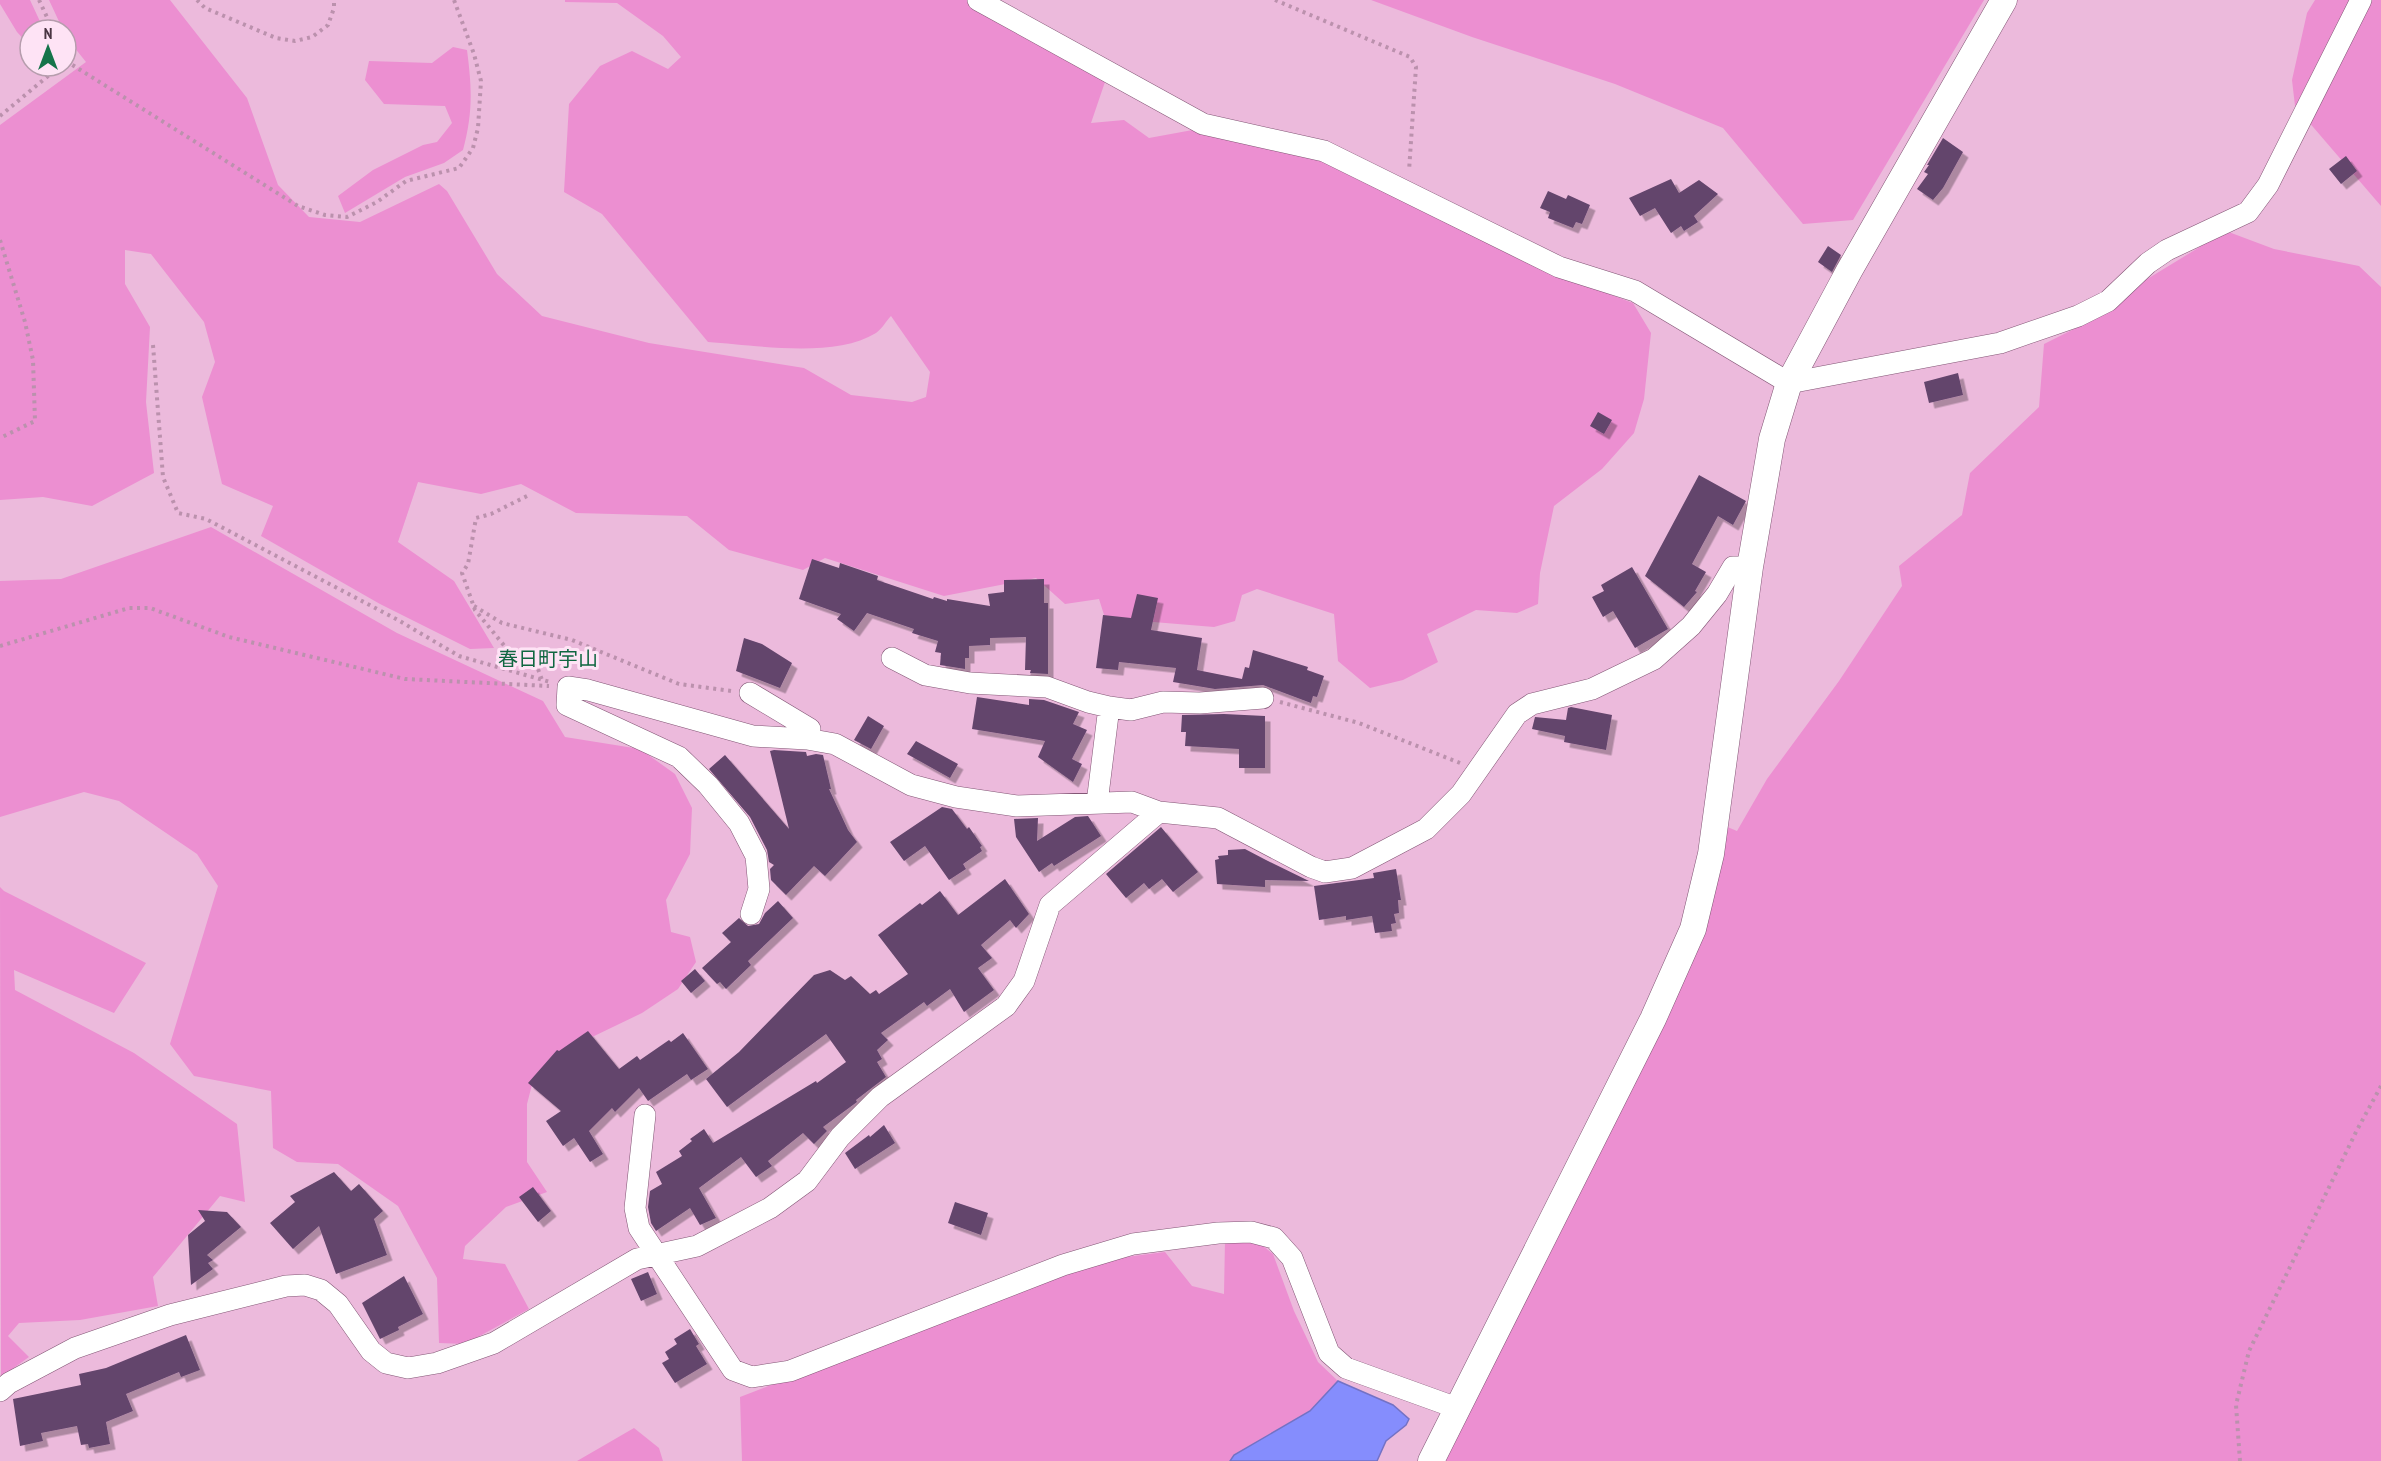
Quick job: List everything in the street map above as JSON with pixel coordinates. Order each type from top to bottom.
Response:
[{"type":"street","points":[[978,0],[1203,124],[1324,151],[1559,267],[1635,291],[1789,383],[2000,343],[2078,316],[2108,301],[2148,263],[2167,250],[2248,212],[2268,185],[2361,0]]},
{"type":"street","points":[[1431,1461],[1653,1019],[1693,929],[1712,854],[1750,567],[1772,439],[1789,383],[1849,271],[2004,0]]},
{"type":"street","points":[[750,914],[759,889],[756,856],[738,823],[708,785],[679,757],[567,705],[568,687],[588,690],[753,736],[807,739],[835,744],[911,785],[956,797],[1017,806],[1132,802],[1159,812],[1218,818],[1311,867],[1325,872],[1352,868],[1426,829],[1461,794],[1517,714],[1532,704],[1592,689],[1654,659],[1691,626],[1717,594],[1733,567],[1750,567]]},
{"type":"street","points":[[892,658],[925,675],[970,683],[1047,687],[1088,702],[1131,711],[1163,702],[1200,703],[1263,698]]},
{"type":"street","points":[[750,693],[810,729],[807,739]]},
{"type":"street","points":[[1097,803],[1110,707]]},
{"type":"street","points":[[0,1391],[9,1383],[75,1348],[170,1315],[286,1286],[305,1285],[321,1290],[338,1304],[371,1351],[386,1363],[408,1368],[437,1363],[494,1343],[637,1259],[697,1246],[770,1208],[807,1181],[840,1137],[880,1097],[1006,1006],[1024,981],[1050,905],[1159,812]]},
{"type":"street","points":[[645,1115],[635,1208],[639,1228],[733,1370],[752,1377],[790,1371],[1063,1265],[1133,1244],[1207,1234],[1251,1232],[1274,1238],[1292,1258],[1329,1353],[1346,1368],[1457,1408]]},
{"type":"path","points":[[39,0],[47,18]]},
{"type":"path","points":[[198,0],[205,8],[276,38],[295,41],[312,37],[328,25],[334,8],[334,0]]},
{"type":"path","points":[[78,68],[298,206],[325,215],[347,217],[377,202],[406,181],[459,168],[473,148],[478,128],[481,81],[474,54],[454,0]]},
{"type":"path","points":[[1275,0],[1410,57],[1416,67],[1409,144],[1408,193]]},
{"type":"path","points":[[0,116],[46,78]]},
{"type":"path","points":[[0,240],[25,322],[33,360],[35,421],[0,438]]},
{"type":"path","points":[[153,345],[163,477],[178,513],[206,519],[398,620],[459,656],[568,687]]},
{"type":"path","points":[[527,496],[491,514],[476,518],[468,564],[462,573],[475,610],[507,649],[538,669],[542,680]]},
{"type":"path","points":[[474,606],[502,623],[572,640],[679,684],[750,693]]},
{"type":"path","points":[[0,646],[129,608],[150,608],[229,637],[405,680],[568,687]]},
{"type":"path","points":[[1263,698],[1359,723],[1478,770]]},
{"type":"path","points":[[2240,1461],[2236,1405],[2249,1351],[2357,1130],[2381,1086]]},
{"type":"shaded area","points":[[0,0],[30,0],[38,18],[18,18],[18,33],[0,4]]},
{"type":"shaded area","points":[[49,0],[170,0],[247,98],[278,185],[309,217],[360,222],[439,184],[447,191],[497,274],[542,316],[649,343],[804,368],[851,395],[912,402],[926,397],[930,372],[891,316],[876,333],[859,341],[839,346],[794,348],[708,342],[602,214],[564,192],[569,104],[600,66],[632,51],[668,69],[681,57],[663,36],[617,3],[565,2],[565,0],[971,0],[1106,79],[1091,123],[1124,120],[1149,138],[1198,129],[1325,158],[1553,273],[1633,303],[1651,333],[1644,399],[1634,433],[1602,469],[1554,506],[1540,573],[1538,604],[1517,613],[1476,610],[1427,634],[1438,662],[1403,680],[1370,688],[1338,661],[1334,614],[1257,589],[1242,595],[1235,621],[1214,627],[1105,618],[1099,599],[1065,604],[1036,578],[944,596],[825,558],[803,570],[729,550],[687,516],[576,513],[521,484],[481,494],[418,482],[398,542],[454,581],[494,648],[470,649],[380,604],[261,536],[273,506],[222,484],[202,397],[215,362],[204,322],[151,254],[125,250],[125,284],[150,327],[146,402],[154,473],[92,506],[43,497],[0,500],[0,125],[64,78],[78,78],[78,68],[86,62],[78,52],[78,18],[57,18]]},
{"type":"shaded area","points":[[1371,0],[1984,0],[1853,220],[1803,224],[1723,128],[1615,84],[1472,37]]},
{"type":"shaded area","points":[[2315,0],[2381,0],[2381,206],[2295,106],[2292,80],[2307,13]]},
{"type":"shaded area","points":[[453,47],[467,50],[469,64],[470,112],[463,150],[444,163],[405,177],[345,213],[338,196],[373,170],[423,145],[437,142],[452,123],[445,106],[384,104],[365,80],[369,61],[432,63]]},
{"type":"shaded area","points":[[2226,231],[2274,249],[2359,266],[2381,287],[2381,1461],[1443,1461],[1725,826],[1737,831],[1767,779],[1839,681],[1902,586],[1899,566],[1962,515],[1970,473],[2039,407],[2044,344],[2110,311],[2139,284]]},
{"type":"shaded area","points":[[211,527],[397,633],[543,701],[565,737],[640,749],[675,774],[692,808],[690,854],[666,900],[671,932],[690,937],[696,962],[678,989],[642,1013],[563,1051],[534,1077],[527,1104],[527,1162],[547,1192],[506,1207],[465,1246],[463,1259],[505,1264],[529,1309],[465,1344],[439,1343],[437,1278],[398,1206],[338,1164],[297,1162],[273,1148],[271,1091],[194,1076],[170,1044],[218,886],[197,854],[119,801],[84,792],[0,817],[0,581],[61,579]]},
{"type":"shaded area","points":[[0,887],[146,963],[114,1013],[14,970],[15,990],[134,1053],[237,1124],[245,1202],[220,1196],[153,1277],[158,1306],[80,1320],[19,1323],[8,1336],[29,1357],[1,1377]]},
{"type":"shaded area","points":[[1225,1240],[1257,1241],[1273,1254],[1294,1311],[1318,1362],[1338,1381],[1310,1411],[1234,1455],[1230,1461],[742,1461],[740,1397],[1021,1289],[1118,1258],[1165,1252],[1192,1286],[1224,1294]]},
{"type":"shaded area","points":[[634,1428],[659,1448],[663,1461],[577,1461]]},
{"type":"water","points":[[1338,1381],[1393,1405],[1409,1419],[1406,1425],[1386,1441],[1377,1461],[1230,1461],[1234,1455],[1310,1411]]},
{"type":"building","points":[[1943,138],[1963,152],[1943,188],[1933,200],[1917,189],[1928,174],[1924,172]]},
{"type":"building","points":[[2346,156],[2357,171],[2341,184],[2329,169]]},
{"type":"building","points":[[1671,179],[1679,193],[1699,180],[1718,194],[1694,216],[1698,222],[1684,231],[1681,226],[1671,233],[1655,208],[1640,216],[1629,198]]},
{"type":"building","points":[[1548,191],[1566,199],[1568,195],[1590,205],[1582,224],[1576,222],[1573,228],[1548,218],[1550,212],[1540,208]]},
{"type":"building","points":[[1828,246],[1841,255],[1832,272],[1818,262]]},
{"type":"building","points":[[1958,373],[1963,395],[1929,403],[1924,382]]},
{"type":"building","points":[[1598,412],[1612,420],[1604,434],[1590,426]]},
{"type":"building","points":[[1699,475],[1746,501],[1733,525],[1718,516],[1692,564],[1706,572],[1695,591],[1697,592],[1684,607],[1645,576]]},
{"type":"building","points":[[812,559],[839,568],[840,563],[878,576],[877,580],[933,599],[934,597],[947,601],[947,599],[990,606],[988,594],[1004,592],[1004,580],[1044,579],[1044,603],[1048,603],[1048,674],[1030,673],[1031,670],[1025,670],[1026,637],[990,638],[990,645],[969,646],[969,658],[965,658],[965,669],[940,665],[941,653],[935,652],[938,641],[912,633],[914,629],[867,613],[854,631],[837,619],[841,614],[799,599]]},
{"type":"building","points":[[1632,567],[1668,629],[1635,648],[1613,611],[1603,617],[1592,597],[1604,591],[1601,585]]},
{"type":"building","points":[[1137,594],[1158,598],[1151,630],[1202,638],[1197,670],[1242,679],[1245,667],[1249,668],[1253,650],[1308,667],[1307,670],[1324,676],[1317,697],[1313,696],[1311,703],[1263,685],[1215,689],[1173,682],[1176,668],[1119,662],[1118,670],[1096,668],[1103,615],[1131,618]]},
{"type":"building","points":[[744,638],[762,644],[792,663],[780,688],[736,671]]},
{"type":"building","points":[[977,697],[1029,705],[1029,699],[1044,700],[1079,712],[1073,724],[1087,730],[1072,759],[1082,764],[1073,782],[1038,757],[1045,741],[972,729]]},
{"type":"building","points":[[1568,708],[1612,715],[1606,750],[1564,742],[1565,736],[1532,729],[1535,717],[1566,720]]},
{"type":"building","points":[[1182,715],[1265,716],[1265,768],[1239,768],[1239,749],[1185,746],[1186,732],[1181,732]]},
{"type":"building","points":[[868,716],[884,726],[871,749],[854,740]]},
{"type":"building","points":[[916,741],[958,764],[950,778],[907,754]]},
{"type":"building","points":[[770,751],[806,752],[807,756],[823,755],[831,789],[829,789],[848,830],[857,842],[825,876],[814,866],[786,895],[771,880],[770,869],[774,865],[769,862],[767,850],[750,817],[709,769],[725,755],[789,829]]},
{"type":"building","points":[[942,807],[952,809],[967,829],[969,827],[982,846],[980,847],[982,851],[963,864],[966,869],[949,880],[925,846],[904,861],[890,842]]},
{"type":"building","points":[[1088,816],[1101,836],[1054,866],[1052,863],[1039,872],[1016,837],[1014,819],[1038,818],[1037,841],[1075,817]]},
{"type":"building","points":[[1161,827],[1198,872],[1173,892],[1162,879],[1149,889],[1144,883],[1126,898],[1106,874]]},
{"type":"building","points":[[1245,849],[1309,881],[1265,880],[1265,887],[1217,884],[1215,860],[1219,859],[1218,856],[1228,855],[1228,850]]},
{"type":"building","points":[[1396,869],[1401,900],[1398,900],[1399,913],[1394,914],[1396,923],[1391,924],[1392,931],[1375,933],[1372,916],[1346,920],[1346,916],[1319,920],[1314,886],[1374,878],[1373,873]]},
{"type":"building","points":[[1005,879],[1029,914],[1016,928],[1010,920],[981,945],[992,958],[978,968],[994,990],[964,1012],[950,989],[927,1006],[924,1002],[881,1033],[888,1040],[877,1050],[882,1059],[877,1062],[886,1077],[823,1127],[827,1131],[814,1144],[803,1133],[768,1161],[772,1166],[756,1177],[741,1157],[699,1188],[716,1218],[700,1225],[690,1208],[656,1231],[651,1223],[648,1207],[650,1191],[662,1184],[656,1172],[682,1156],[679,1151],[692,1141],[690,1139],[704,1129],[713,1143],[816,1081],[817,1083],[846,1062],[826,1034],[727,1107],[706,1079],[739,1052],[814,975],[830,970],[845,980],[851,976],[870,994],[876,990],[879,994],[908,974],[878,935],[920,903],[922,905],[940,891],[958,915]]},
{"type":"building","points":[[778,901],[793,918],[748,961],[751,965],[726,989],[720,982],[717,984],[702,968],[731,942],[722,933],[739,918],[748,926],[759,924],[765,913]]},
{"type":"building","points":[[695,969],[705,981],[691,993],[681,981]]},
{"type":"building","points":[[588,1031],[619,1069],[637,1056],[640,1060],[683,1033],[708,1069],[691,1080],[687,1074],[648,1101],[639,1088],[615,1112],[612,1108],[589,1131],[603,1154],[590,1162],[574,1138],[563,1146],[546,1121],[561,1111],[528,1083],[557,1050],[559,1051]]},
{"type":"building","points":[[884,1125],[895,1143],[855,1169],[845,1153]]},
{"type":"building","points":[[334,1172],[351,1191],[359,1184],[383,1211],[374,1219],[387,1255],[336,1274],[319,1226],[293,1249],[270,1223],[295,1202],[290,1196]]},
{"type":"building","points":[[533,1187],[551,1211],[538,1222],[519,1197]]},
{"type":"building","points":[[955,1202],[988,1213],[981,1235],[948,1223]]},
{"type":"building","points":[[198,1210],[227,1212],[241,1227],[207,1255],[213,1260],[208,1263],[213,1269],[191,1285],[188,1235],[205,1221]]},
{"type":"building","points":[[648,1272],[657,1294],[641,1301],[631,1279]]},
{"type":"building","points":[[404,1276],[423,1314],[380,1339],[362,1303]]},
{"type":"building","points":[[690,1329],[699,1344],[696,1346],[707,1364],[675,1383],[662,1363],[669,1359],[665,1352],[677,1344],[674,1339]]},
{"type":"building","points":[[186,1335],[200,1370],[181,1377],[179,1372],[126,1394],[133,1411],[106,1422],[110,1444],[89,1448],[88,1444],[81,1445],[77,1426],[41,1433],[43,1441],[20,1446],[13,1399],[81,1385],[79,1374],[106,1368]]},
{"type":"district","name":"春日町宇山","points":[[548,659]]}]
